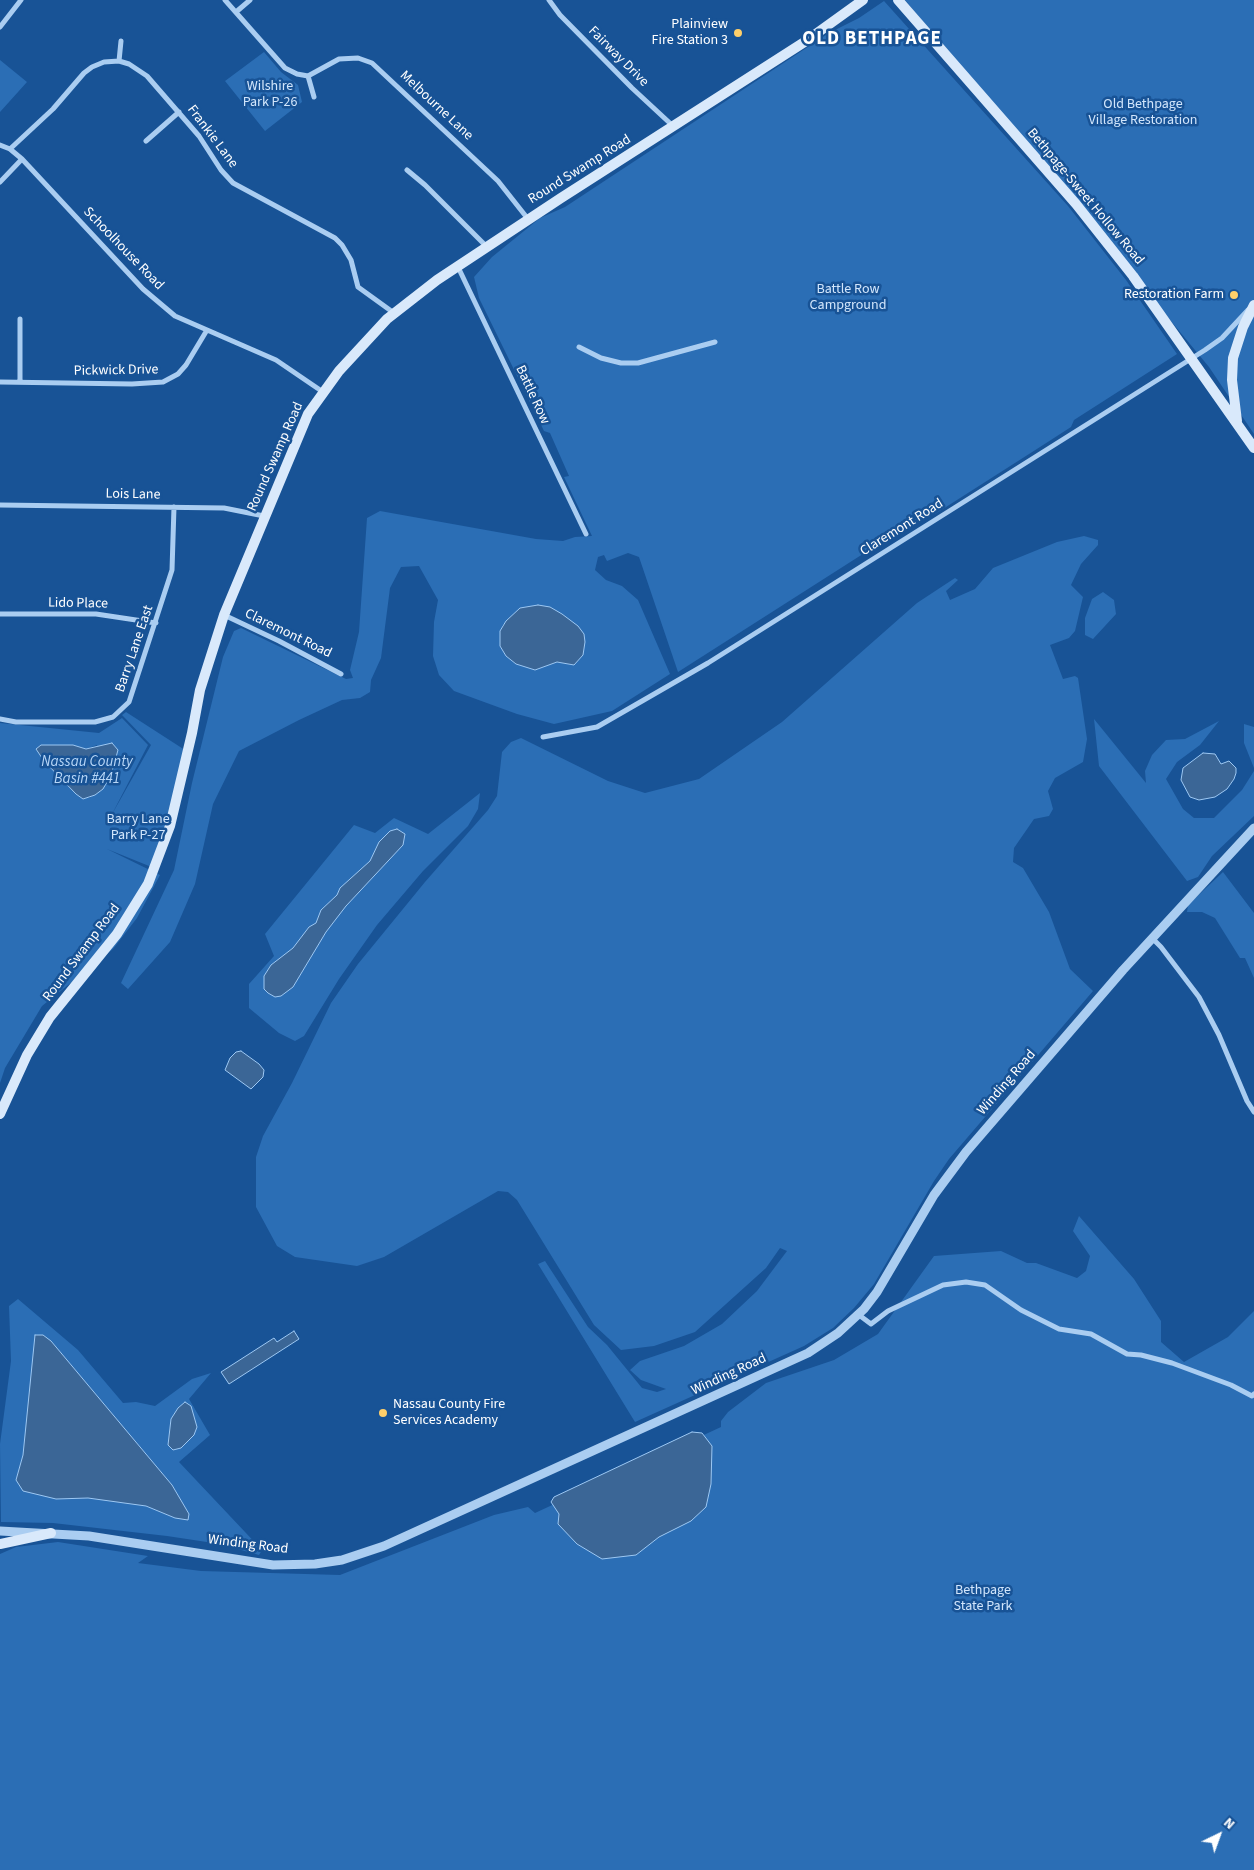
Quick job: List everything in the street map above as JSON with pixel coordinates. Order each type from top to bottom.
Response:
[{"type":"main road","name":"Round Swamp Road","points":[[0,1114],[27,1055],[50,1017],[117,934],[148,884],[170,826],[200,690],[224,615],[308,414],[322,392],[359,348],[394,313],[458,266],[486,246],[806,41],[863,0]]},
{"type":"main road","name":"Bethpage-Sweet Hollow Road","points":[[898,0],[1076,204],[1134,276],[1254,448]]},
{"type":"main road","points":[[1238,424],[1232,380],[1233,358],[1243,327],[1254,304]]},
{"type":"main road","points":[[0,1544],[51,1532]]},
{"type":"street","points":[[0,27],[21,0]]},
{"type":"street","points":[[225,0],[285,68],[296,74],[308,76],[314,96]]},
{"type":"street","points":[[236,12],[250,0]]},
{"type":"street","name":"Fairway Drive","points":[[549,0],[560,15],[674,127]]},
{"type":"street","points":[[10,149],[54,109],[84,73],[104,62],[119,61],[121,41]]},
{"type":"street","name":"Melbourne Lane","points":[[308,76],[338,59],[358,58],[372,63],[498,181],[528,219]]},
{"type":"street","name":"Frankie Lane","points":[[119,61],[138,68],[179,112],[199,136],[221,170],[233,182],[325,232],[342,245],[351,260],[358,287],[394,313]]},
{"type":"street","points":[[146,141],[179,112]]},
{"type":"street","name":"Schoolhouse Road","points":[[0,145],[10,149],[22,159],[143,289],[175,316],[276,360],[322,392]]},
{"type":"street","points":[[0,182],[22,159]]},
{"type":"street","points":[[407,170],[425,185],[486,246]]},
{"type":"street","name":"Battle Row","points":[[458,266],[586,534]]},
{"type":"street","name":"Claremont Road","points":[[543,737],[597,727],[708,663],[1136,395],[1222,338],[1254,304]]},
{"type":"street","points":[[20,319],[20,382]]},
{"type":"street","name":"Pickwick Drive","points":[[0,382],[132,384],[163,382],[178,374],[186,365],[207,330]]},
{"type":"street","points":[[579,347],[600,358],[621,363],[638,363],[715,342]]},
{"type":"street","name":"Lois Lane","points":[[0,505],[224,508],[264,516]]},
{"type":"street","name":"Barry Lane East","points":[[0,719],[8,721],[95,722],[112,717],[130,702],[172,570],[174,507]]},
{"type":"street","name":"Lido Place","points":[[0,614],[96,614],[156,623]]},
{"type":"street","name":"Claremont Road","points":[[224,615],[280,641],[342,674]]},
{"type":"street","name":"Winding Road","points":[[0,1531],[51,1532],[88,1536],[273,1565],[315,1564],[342,1560],[392,1542],[784,1364],[828,1341],[859,1315],[877,1292],[946,1178],[1152,937],[1254,828]]},
{"type":"street","points":[[1152,937],[1199,997],[1219,1035],[1246,1101],[1254,1112]]},
{"type":"street","points":[[859,1315],[871,1324],[888,1311],[943,1285],[966,1282],[985,1285],[1021,1310],[1059,1329],[1091,1334],[1127,1354],[1141,1355],[1172,1363],[1231,1385],[1252,1396],[1254,1394]]},
{"type":"street","points":[[0,1526],[19,1531]]},
{"type":"green space","name":"Old Bethpage Village Restoration","points":[[905,0],[1254,0],[1254,434],[1209,367]]},
{"type":"green space","name":"Battle Row Campground","points":[[884,1],[1068,206],[1126,280],[1177,354],[1074,420],[1071,427],[935,514],[924,515],[678,672],[639,557],[628,553],[607,561],[604,555],[598,557],[595,570],[606,580],[622,586],[638,600],[670,674],[612,711],[554,724],[517,714],[454,691],[439,675],[433,656],[434,622],[438,600],[419,566],[401,567],[390,588],[381,658],[371,680],[370,692],[360,698],[342,700],[239,751],[213,804],[195,884],[170,942],[128,989],[121,983],[174,870],[192,783],[223,657],[234,631],[241,628],[346,679],[353,678],[350,670],[359,632],[367,518],[380,511],[536,539],[563,541],[575,537],[592,536],[564,477],[569,476],[550,433],[544,431],[479,298],[474,277],[492,257],[540,218],[565,207],[829,33],[859,18]],"holes":[[[538,605],[583,655],[574,665],[557,662],[535,670],[516,664],[506,656],[500,646],[502,626],[520,608]]]},
{"type":"green space","name":"Wilshire Park P-26","points":[[264,52],[281,72],[298,85],[302,102],[265,131],[225,81]]},
{"type":"green space","points":[[0,60],[27,82],[0,112]]},
{"type":"green space","points":[[1084,536],[1098,540],[1098,545],[1081,564],[1071,585],[1083,597],[1075,631],[1069,638],[1050,645],[1063,679],[1075,676],[1078,678],[1087,739],[1083,762],[1055,778],[1048,791],[1053,809],[1049,816],[1034,819],[1014,848],[1013,862],[1023,868],[1049,912],[1070,969],[1093,991],[949,1159],[934,1181],[874,1284],[854,1308],[833,1328],[804,1346],[635,1422],[538,1264],[545,1261],[588,1327],[607,1345],[642,1388],[657,1392],[666,1389],[641,1380],[630,1370],[640,1361],[684,1346],[722,1324],[757,1291],[787,1251],[780,1248],[766,1268],[695,1332],[654,1346],[621,1350],[594,1325],[517,1200],[508,1192],[498,1191],[384,1257],[357,1266],[295,1257],[277,1246],[256,1207],[256,1157],[263,1136],[292,1083],[331,1003],[358,964],[425,882],[488,810],[497,796],[502,752],[511,742],[521,738],[608,781],[645,793],[699,779],[782,722],[917,603],[955,578],[958,580],[946,591],[950,600],[975,589],[993,568],[1057,542]]},
{"type":"green space","points":[[1103,592],[1114,600],[1116,614],[1093,639],[1085,635],[1085,618],[1092,599]]},
{"type":"green space","name":"Barry Lane Park P-27","points":[[126,712],[188,752],[154,868],[107,849],[160,875],[137,918],[113,949],[42,1006],[5,1068],[0,1083],[0,723],[99,733],[122,718],[148,745],[111,816],[151,745],[122,715]],"holes":[[[41,745],[73,745],[86,749],[97,745],[103,789],[89,798],[76,794],[44,761],[36,749]]]},
{"type":"green space","points":[[1094,719],[1146,783],[1145,771],[1152,755],[1166,740],[1185,739],[1219,721],[1200,745],[1177,762],[1166,779],[1183,809],[1194,818],[1214,818],[1242,790],[1254,771],[1254,816],[1212,856],[1198,877],[1187,881],[1099,766]]},
{"type":"green space","points":[[1244,724],[1254,727],[1254,768],[1244,743]]},
{"type":"green space","points":[[480,793],[478,809],[468,826],[423,871],[377,925],[339,979],[304,1036],[295,1041],[279,1033],[249,1008],[249,984],[274,956],[265,934],[354,825],[375,833],[394,818],[428,834]]},
{"type":"green space","points":[[1223,872],[1254,913],[1254,978],[1245,958],[1240,958],[1215,918],[1202,912],[1187,912],[1188,905]]},
{"type":"green space","name":"Bethpage State Park","points":[[1079,1216],[1134,1279],[1161,1321],[1161,1342],[1184,1362],[1228,1337],[1254,1311],[1254,1870],[0,1870],[0,1554],[16,1547],[58,1542],[148,1556],[138,1563],[201,1571],[340,1575],[494,1515],[528,1507],[535,1513],[721,1427],[721,1421],[728,1412],[766,1383],[834,1360],[878,1334],[934,1256],[1001,1251],[1027,1263],[1036,1263],[1077,1278],[1086,1271],[1090,1256],[1073,1231]]},
{"type":"green space","points":[[18,1299],[78,1350],[123,1403],[136,1402],[155,1406],[192,1379],[211,1373],[189,1399],[210,1435],[179,1462],[262,1550],[259,1555],[220,1544],[167,1536],[53,1523],[1,1522],[0,1444],[11,1361],[9,1306]],"holes":[[[51,1341],[172,1485],[189,1514],[175,1518],[146,1506],[115,1501],[88,1498],[56,1499],[16,1480],[23,1455],[30,1398]],[[171,1419],[194,1435],[168,1445]]]},
{"type":"water","points":[[538,605],[550,607],[562,614],[578,626],[584,634],[583,655],[574,665],[557,662],[535,670],[516,664],[506,656],[500,646],[500,631],[506,621],[520,608]]},
{"type":"water","name":"Nassau County Basin #441","points":[[112,743],[118,750],[111,775],[103,789],[95,795],[83,799],[44,761],[36,749],[41,745],[73,745],[86,749]]},
{"type":"water","points":[[1203,753],[1215,754],[1221,764],[1229,761],[1236,768],[1236,773],[1227,789],[1215,797],[1199,800],[1190,797],[1181,780],[1183,768]]},
{"type":"water","points":[[397,829],[405,834],[403,845],[346,906],[326,932],[293,987],[281,996],[275,997],[268,993],[264,989],[264,976],[271,965],[293,948],[309,927],[316,923],[321,910],[337,895],[340,888],[370,861],[379,842],[390,831]]},
{"type":"water","points":[[241,1051],[264,1070],[263,1077],[251,1089],[225,1070],[230,1058],[236,1052]]},
{"type":"water","points":[[294,1331],[299,1339],[229,1384],[221,1372],[274,1338],[277,1342]]},
{"type":"water","points":[[35,1335],[43,1335],[51,1341],[172,1485],[189,1514],[188,1520],[175,1518],[146,1506],[88,1498],[56,1499],[23,1491],[16,1480],[23,1455]]},
{"type":"water","points":[[185,1402],[191,1406],[197,1427],[194,1435],[181,1448],[173,1450],[168,1445],[171,1419],[178,1408]]},
{"type":"water","points":[[692,1432],[702,1433],[712,1446],[711,1484],[706,1507],[691,1521],[659,1537],[636,1555],[602,1559],[577,1544],[558,1524],[559,1514],[551,1502],[554,1497]]},
{"type":"place","name":"Plainview Fire Station 3","points":[[738,33]]},
{"type":"place","name":"Restoration Farm","points":[[1234,295]]},
{"type":"place","name":"Nassau County Fire Services Academy","points":[[383,1413]]},
{"type":"district","name":"OLD BETHPAGE","points":[[872,40]]}]
